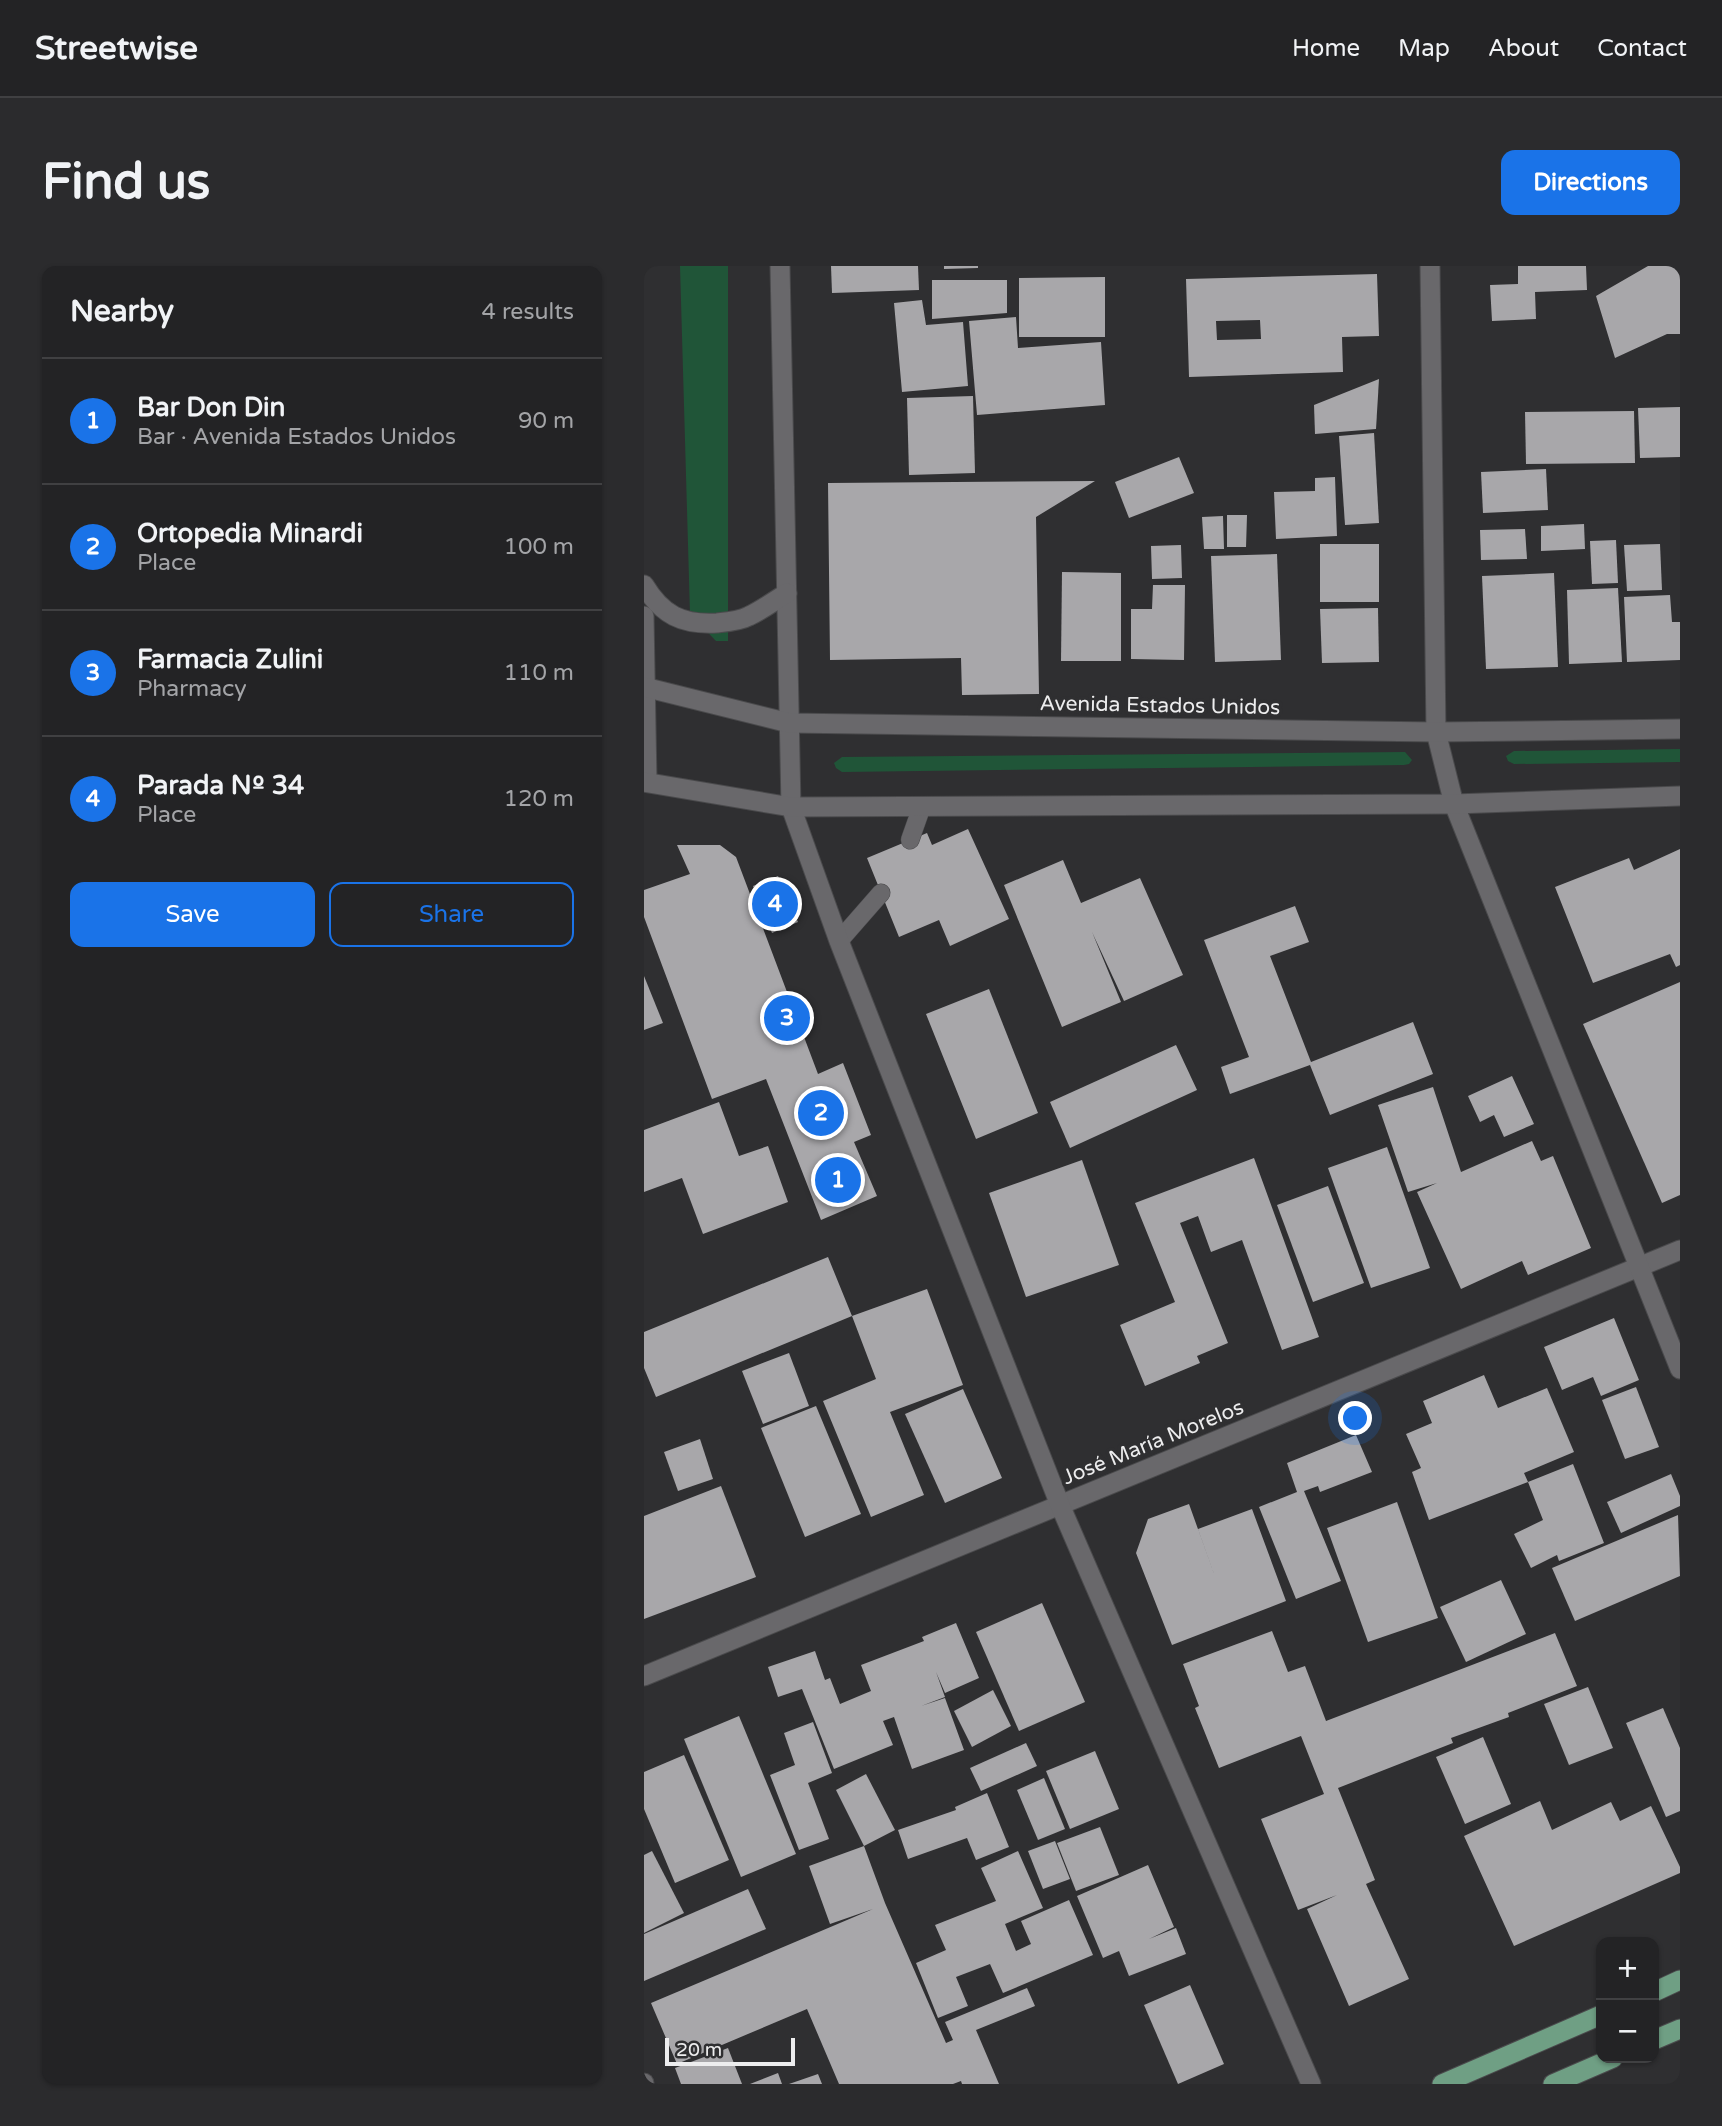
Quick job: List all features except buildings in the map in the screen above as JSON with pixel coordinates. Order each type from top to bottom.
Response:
[{"type":"main road","points":[[780,266],[791,807],[839,941],[1060,1505],[1311,2084]]},
{"type":"main road","points":[[1430,266],[1436,732],[1454,804],[1680,1369]]},
{"type":"main road","points":[[644,585],[651,597],[674,617],[704,624],[746,618],[787,593]]},
{"type":"main road","points":[[644,616],[645,782],[791,807],[1454,804],[1680,796]]},
{"type":"main road","name":"Avenida Estados Unidos","points":[[645,687],[789,723],[1436,732],[1680,729]]},
{"type":"main road","name":"José María Morelos","points":[[644,1676],[1680,1250]]},
{"type":"main road","points":[[1659,1990],[1680,1980]]},
{"type":"main road","points":[[1442,2084],[1596,2017]]},
{"type":"main road","points":[[1659,2038],[1680,2029]]},
{"type":"main road","points":[[1553,2084],[1601,2063]]},
{"type":"lane","points":[[909,840],[922,806]]},
{"type":"lane","points":[[839,941],[881,893]]},
{"type":"green space","points":[[680,266],[728,266],[728,641],[716,641],[690,614]]},
{"type":"green space","points":[[1680,749],[1680,762],[1514,764],[1508,761],[1506,756],[1514,751]]},
{"type":"green space","points":[[1405,752],[1412,760],[1404,765],[842,772],[834,763],[842,757]]},
{"type":"place","name":"Parada Nº 34","points":[[775,904]]},
{"type":"place","name":"Farmacia Zulini","points":[[787,1018]]},
{"type":"place","name":"Ortopedia Minardi","points":[[821,1113]]},
{"type":"place","name":"Bar Don Din","points":[[838,1180]]}]
